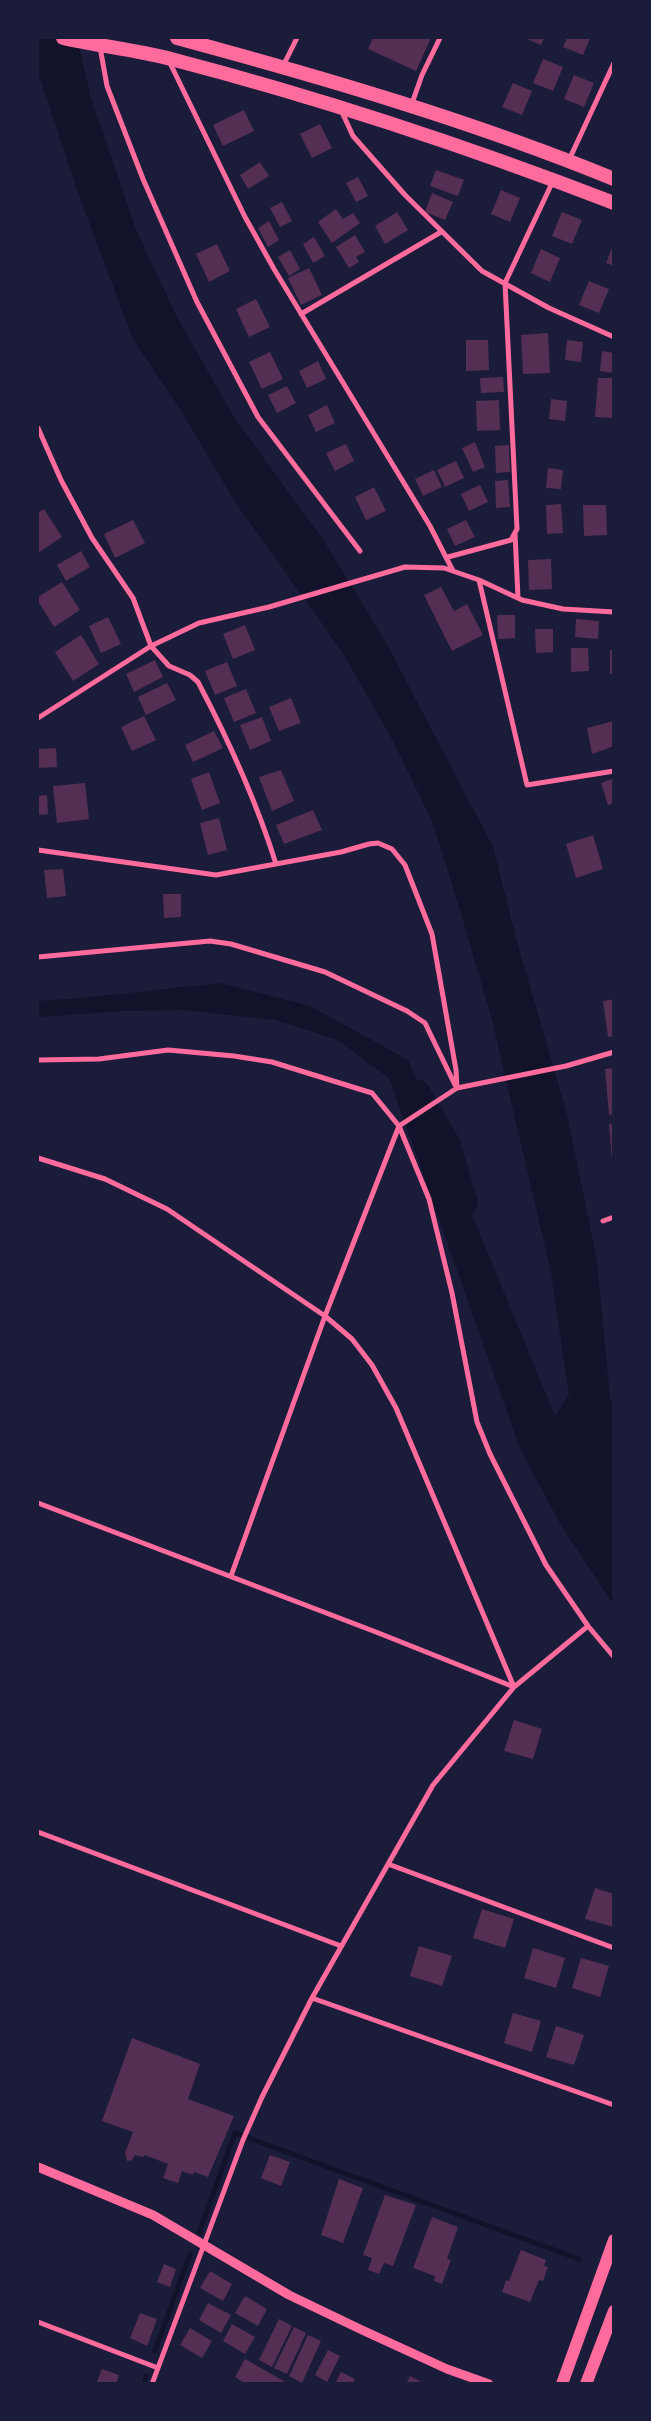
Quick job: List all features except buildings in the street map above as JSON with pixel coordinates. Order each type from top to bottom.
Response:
[{"type":"highway","points":[[64,38],[168,58],[340,108],[443,139],[614,203]]},
{"type":"highway","points":[[177,38],[283,66],[411,106],[569,161],[614,179]]},
{"type":"main road","points":[[562,2384],[614,2240]]},
{"type":"main road","points":[[586,2384],[614,2310]]},
{"type":"street","points":[[283,66],[297,38]]},
{"type":"street","points":[[411,106],[422,75],[440,38]]},
{"type":"street","points":[[100,46],[107,86],[143,179],[197,302],[258,417],[360,551]]},
{"type":"street","points":[[168,58],[245,217],[301,314],[448,557],[453,571]]},
{"type":"street","points":[[569,161],[614,63]]},
{"type":"street","points":[[340,108],[353,136],[441,232],[482,271],[549,308],[614,337]]},
{"type":"street","points":[[518,598],[515,532],[518,518],[505,283],[554,180]]},
{"type":"street","points":[[301,314],[441,232]]},
{"type":"street","points":[[38,428],[61,480],[92,538],[133,598],[150,646],[170,666],[190,675],[198,682],[231,745],[262,817],[276,864]]},
{"type":"street","points":[[448,557],[510,540],[515,532]]},
{"type":"street","points":[[38,718],[150,646],[199,623],[269,607],[405,567],[424,566],[453,571],[479,580],[518,598],[563,609],[614,612]]},
{"type":"street","points":[[479,580],[527,785],[614,771]]},
{"type":"street","points":[[38,850],[216,875],[369,844],[378,843],[392,849],[405,865],[432,934],[456,1070],[457,1088]]},
{"type":"street","points":[[38,957],[210,941],[232,944],[325,972],[407,1012],[425,1023],[457,1088]]},
{"type":"street","points":[[38,1060],[99,1059],[168,1050],[234,1056],[272,1062],[372,1093],[399,1126],[428,1199],[452,1293],[478,1422],[490,1454],[546,1565],[588,1626],[614,1657]]},
{"type":"street","points":[[231,1576],[325,1316],[399,1126],[457,1088],[566,1066],[614,1052]]},
{"type":"street","points":[[38,1158],[105,1179],[167,1209],[325,1316],[352,1339],[372,1365],[396,1408],[514,1687]]},
{"type":"street","points":[[603,1221],[614,1217]]},
{"type":"street","points":[[38,1504],[231,1576],[514,1687]]},
{"type":"street","points":[[152,2384],[246,2133],[312,1998],[438,1777],[514,1687],[588,1626]]},
{"type":"street","points":[[38,1832],[341,1946]]},
{"type":"street","points":[[388,1864],[614,1948]]},
{"type":"street","points":[[312,1998],[614,2105]]},
{"type":"street","points":[[38,2167],[153,2215],[305,2303],[447,2369],[489,2384]]},
{"type":"street","points":[[38,2322],[158,2368]]},
{"type":"shaded area","points":[[38,38],[77,38],[91,98],[136,230],[178,319],[235,419],[324,541],[384,639],[493,847],[517,942],[567,1114],[597,1261],[610,1398],[614,1409],[613,1604],[562,1527],[521,1451],[389,1078],[338,1040],[276,1020],[183,1010],[122,1011],[38,1017],[38,1001],[219,983],[310,1006],[408,1060],[555,1416],[569,1395],[551,1272],[492,1020],[432,821],[393,741],[343,653],[235,502],[182,412],[133,339],[77,190],[38,73]]},
{"type":"waterway","points":[[416,1095],[445,1145],[462,1202]]},
{"type":"waterway","points":[[199,2233],[235,2133],[579,2259]]},
{"type":"waterway","points":[[155,2351],[190,2254]]},
{"type":"waterway","points":[[144,2384],[146,2376]]}]
